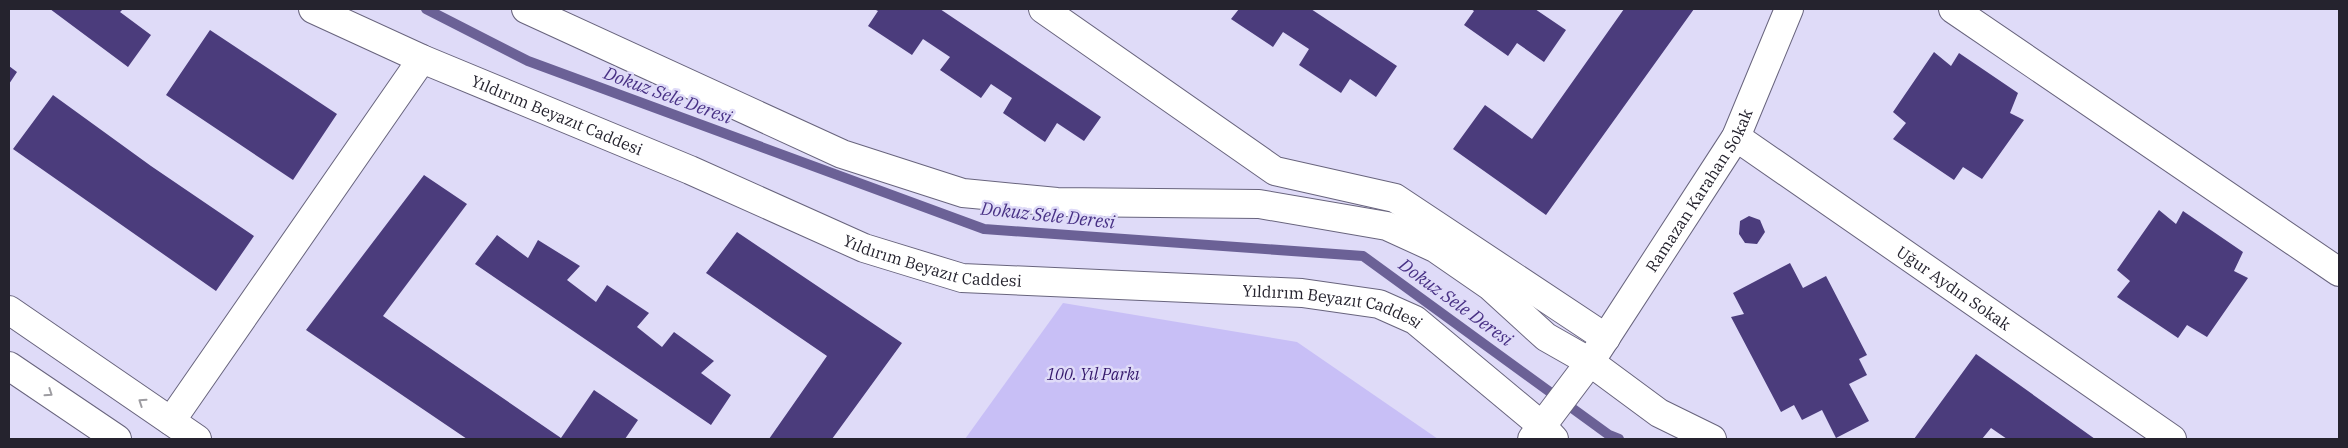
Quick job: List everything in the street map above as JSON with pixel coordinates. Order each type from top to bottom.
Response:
[{"type":"street","name":"Yıldırım Beyazıt Caddesi","points":[[312,9],[422,59],[690,170],[864,248],[962,278],[1302,293],[1379,304],[1415,320],[1542,435]]},
{"type":"street","points":[[526,9],[842,154],[963,192],[1057,202],[1260,204],[1387,226],[1435,248],[1490,286],[1546,337],[1590,362],[1659,413],[1712,439]]},
{"type":"street","points":[[1043,9],[1275,171],[1395,198],[1606,338]]},
{"type":"street","name":"Ramazan Karahan Sokak","points":[[1542,435],[1736,137],[1788,9]]},
{"type":"street","points":[[1953,9],[2339,272]]},
{"type":"street","points":[[171,421],[422,59]]},
{"type":"street","name":"Uğur Aydın Sokak","points":[[1736,137],[2172,439]]},
{"type":"street","points":[[9,310],[197,439]]},
{"type":"street","points":[[9,366],[117,439]]},
{"type":"green space","name":"100. Yıl Parkı","points":[[1063,303],[1297,342],[1438,439],[965,439]]},
{"type":"building","points":[[50,9],[123,9],[120,12],[151,35],[128,67]]},
{"type":"building","points":[[874,9],[940,9],[1101,117],[1084,141],[1057,123],[1045,142],[1003,113],[1012,98],[991,84],[981,98],[940,70],[950,57],[923,39],[912,55],[868,26],[878,11]]},
{"type":"building","points":[[1239,9],[1311,9],[1397,66],[1376,97],[1350,79],[1341,93],[1299,65],[1309,49],[1283,32],[1273,47],[1231,19]]},
{"type":"building","points":[[1471,9],[1535,9],[1566,30],[1544,62],[1517,43],[1508,56],[1464,25],[1474,11]]},
{"type":"building","points":[[1624,9],[1694,9],[1546,215],[1453,149],[1485,105],[1532,139]]},
{"type":"building","points":[[210,30],[337,114],[293,180],[166,95]]},
{"type":"building","points":[[1934,52],[1951,66],[1959,53],[2018,93],[2010,113],[2024,120],[1982,179],[1963,167],[1954,180],[1893,139],[1906,123],[1893,112]]},
{"type":"building","points":[[9,66],[17,72],[9,84]]},
{"type":"building","points":[[53,95],[151,166],[254,236],[216,291],[13,149]]},
{"type":"building","points":[[424,175],[467,204],[383,316],[561,438],[594,390],[638,420],[625,439],[467,439],[306,330]]},
{"type":"building","points":[[2159,210],[2176,224],[2183,211],[2243,252],[2234,271],[2248,278],[2207,337],[2187,325],[2178,338],[2117,297],[2130,281],[2117,270]]},
{"type":"building","points":[[1749,216],[1760,220],[1765,232],[1757,244],[1745,243],[1739,234],[1740,221]]},
{"type":"building","points":[[737,232],[902,343],[832,439],[769,439],[827,356],[706,273]]},
{"type":"building","points":[[497,235],[528,258],[538,240],[580,266],[567,280],[596,302],[607,285],[649,313],[637,327],[662,347],[674,332],[714,361],[701,373],[731,395],[711,425],[475,264]]},
{"type":"building","points":[[1790,263],[1803,288],[1826,276],[1867,355],[1859,359],[1867,375],[1849,384],[1869,421],[1836,438],[1822,410],[1802,420],[1794,405],[1781,412],[1731,317],[1744,314],[1733,293]]},
{"type":"building","points":[[1976,354],[2095,439],[2007,439],[1991,428],[1982,439],[1914,439]]},
{"type":"waterway","name":"Dokuz Sele Deresi","points":[[426,9],[528,61],[984,229],[1363,256],[1609,435],[1619,439]]}]
